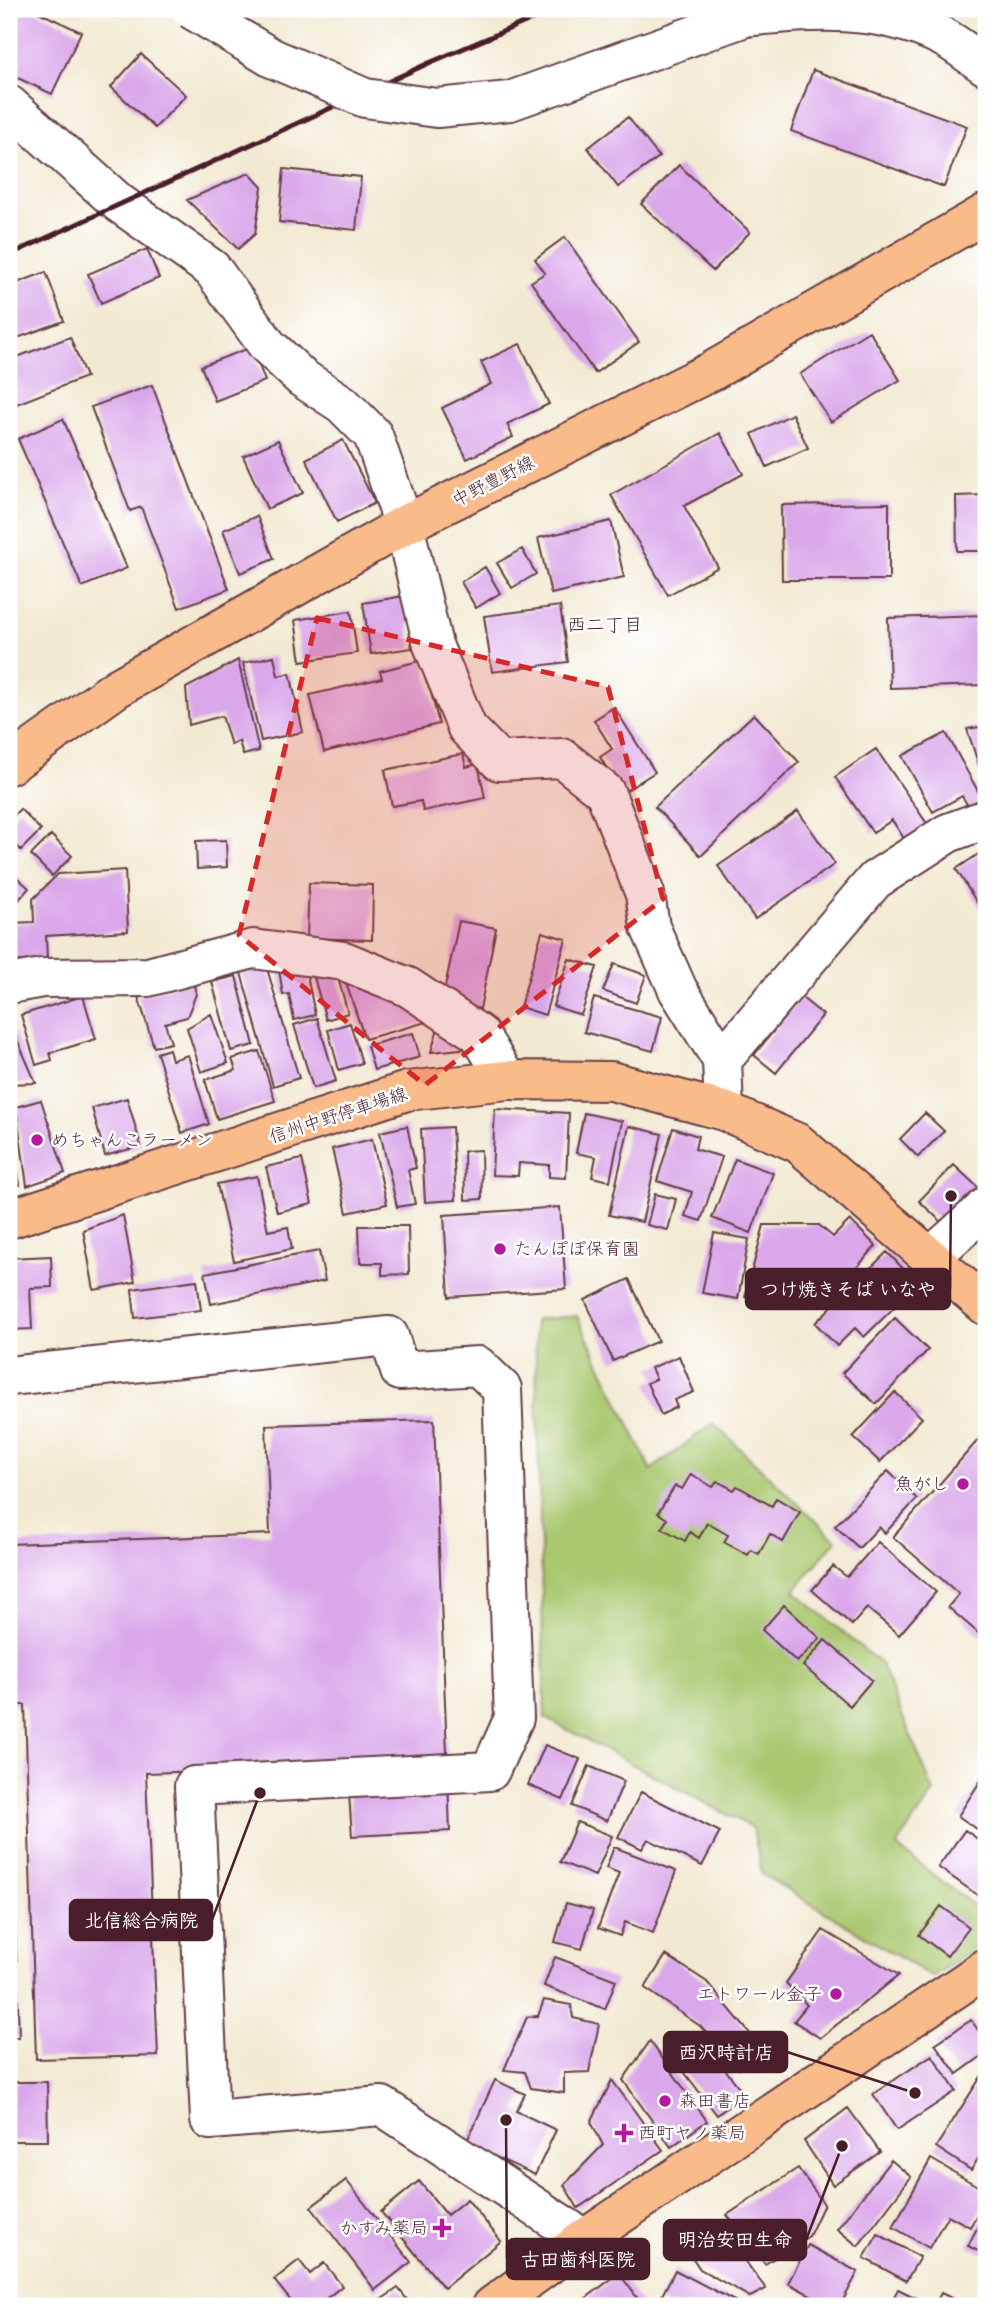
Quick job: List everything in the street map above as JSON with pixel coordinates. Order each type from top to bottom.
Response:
[{"type":"main road","name":"中野豊野線","points":[[9,765],[117,688],[404,525],[712,371],[986,213]]},
{"type":"main road","name":"信州中野停車場線","points":[[9,1219],[407,1091],[507,1080],[611,1081],[724,1111],[798,1143],[932,1256],[986,1306]]},
{"type":"main road","points":[[492,2306],[584,2239],[980,1983]]},
{"type":"street","points":[[191,9],[272,58],[365,98],[437,108],[510,101],[745,17],[809,10],[870,13],[940,36],[986,65]]},
{"type":"street","points":[[9,105],[118,203],[212,270],[267,345],[302,378],[342,404],[373,435],[404,525],[433,645],[467,728],[499,761],[562,758],[605,792],[645,894],[650,927],[678,990],[722,1060],[724,1111]]},
{"type":"street","points":[[722,1060],[875,880],[948,833],[986,819]]},
{"type":"street","points":[[9,984],[42,978],[148,976],[253,949],[344,961],[408,987],[479,1034],[507,1080]]},
{"type":"street","points":[[932,1256],[986,1207]]},
{"type":"street","points":[[9,1376],[389,1336],[400,1371],[478,1366],[502,1389],[514,1718],[490,1771],[194,1786],[210,2120],[382,2106],[584,2239]]},
{"type":"highlighted area","points":[[317,618],[608,687],[663,899],[425,1085],[239,935]]},
{"type":"green space","points":[[577,1316],[651,1470],[713,1423],[836,1540],[794,1591],[881,1664],[934,1792],[896,1846],[986,1915],[986,1940],[932,1977],[762,1874],[753,1828],[545,1718],[535,1320]]},
{"type":"building","points":[[16,9],[32,9],[81,32],[52,94],[9,74],[9,23]]},
{"type":"building","points":[[141,54],[186,95],[155,128],[111,87]]},
{"type":"building","points":[[813,70],[967,126],[944,187],[791,131]]},
{"type":"building","points":[[628,117],[659,157],[618,187],[588,148]]},
{"type":"building","points":[[679,165],[750,232],[713,271],[641,204]]},
{"type":"building","points":[[284,169],[361,177],[356,230],[279,222]]},
{"type":"building","points":[[249,173],[262,187],[255,234],[238,249],[187,200]]},
{"type":"building","points":[[565,237],[639,342],[595,373],[531,282],[545,273],[535,259]]},
{"type":"building","points":[[147,249],[159,278],[101,303],[88,274]]},
{"type":"building","points":[[46,272],[64,321],[9,341],[9,286]]},
{"type":"building","points":[[869,331],[900,380],[831,422],[800,374]]},
{"type":"building","points":[[70,337],[86,377],[14,405],[9,390],[9,360]]},
{"type":"building","points":[[520,344],[549,404],[507,424],[513,437],[467,459],[442,408],[491,384],[481,362]]},
{"type":"building","points":[[252,347],[265,381],[215,401],[201,366]]},
{"type":"building","points":[[152,385],[229,589],[179,608],[141,507],[130,511],[91,407]]},
{"type":"building","points":[[792,414],[808,448],[767,467],[752,434]]},
{"type":"building","points":[[63,419],[127,568],[82,587],[18,439]]},
{"type":"building","points":[[720,433],[743,474],[684,506],[718,567],[668,595],[611,495]]},
{"type":"building","points":[[278,440],[303,493],[267,509],[243,456]]},
{"type":"building","points":[[343,440],[375,503],[337,522],[306,459]]},
{"type":"building","points":[[986,495],[986,551],[957,551],[956,496]]},
{"type":"building","points":[[889,503],[889,580],[782,580],[781,505]]},
{"type":"building","points":[[257,516],[274,559],[240,573],[223,530]]},
{"type":"building","points":[[611,521],[624,577],[551,594],[538,538]]},
{"type":"building","points":[[522,549],[536,574],[512,588],[497,563]]},
{"type":"building","points":[[485,567],[500,593],[476,608],[461,582]]},
{"type":"building","points":[[404,596],[412,648],[371,654],[363,603]]},
{"type":"building","points":[[560,606],[568,662],[492,672],[484,616]]},
{"type":"building","points":[[351,611],[357,653],[301,661],[295,620]]},
{"type":"building","points":[[986,615],[986,685],[890,688],[888,618]]},
{"type":"building","points":[[274,656],[278,676],[290,673],[303,732],[261,741],[243,663]]},
{"type":"building","points":[[238,660],[259,751],[243,755],[239,741],[231,745],[222,716],[189,725],[186,688]]},
{"type":"building","points":[[423,660],[439,724],[324,752],[310,695],[382,678],[380,671]]},
{"type":"building","points":[[614,707],[655,772],[622,793],[600,757],[612,749],[594,720]]},
{"type":"building","points":[[754,714],[799,762],[701,856],[655,807]]},
{"type":"building","points":[[986,726],[986,787],[967,729]]},
{"type":"building","points":[[946,733],[984,802],[970,809],[962,796],[933,812],[902,756]]},
{"type":"building","points":[[876,749],[930,828],[907,843],[892,820],[873,833],[835,777]]},
{"type":"building","points":[[463,754],[466,767],[478,764],[485,798],[423,811],[421,801],[392,806],[385,770]]},
{"type":"building","points":[[20,809],[41,830],[21,850],[9,838],[9,820]]},
{"type":"building","points":[[798,811],[835,864],[755,919],[718,866]]},
{"type":"building","points":[[51,835],[72,856],[52,876],[31,855]]},
{"type":"building","points":[[226,840],[227,867],[197,869],[196,841]]},
{"type":"building","points":[[986,849],[986,917],[956,869]]},
{"type":"building","points":[[9,870],[29,888],[9,911]]},
{"type":"building","points":[[125,870],[128,931],[46,936],[47,960],[9,962],[9,923],[34,922],[33,899],[58,874]]},
{"type":"building","points":[[309,883],[373,885],[372,940],[307,938]]},
{"type":"building","points":[[459,921],[496,928],[480,1009],[442,1001]]},
{"type":"building","points":[[542,932],[566,939],[545,1015],[520,1007]]},
{"type":"building","points":[[569,959],[597,967],[581,1015],[553,1006]]},
{"type":"building","points":[[614,964],[646,975],[636,1003],[603,991]]},
{"type":"building","points":[[266,965],[299,1078],[273,1086],[241,973]]},
{"type":"building","points":[[305,965],[315,1015],[294,1020],[289,994],[283,995],[279,970]]},
{"type":"building","points":[[336,971],[348,1013],[326,1020],[314,977]]},
{"type":"building","points":[[236,976],[254,1045],[231,1051],[212,982]]},
{"type":"building","points":[[344,977],[434,1020],[365,1039]]},
{"type":"building","points":[[193,980],[196,994],[187,1017],[165,1023],[171,1043],[154,1047],[138,996]]},
{"type":"building","points":[[83,996],[96,1039],[50,1053],[52,1060],[36,1065],[21,1015]]},
{"type":"building","points":[[801,997],[823,1015],[776,1073],[754,1055]]},
{"type":"building","points":[[594,998],[662,1017],[653,1051],[584,1032]]},
{"type":"building","points":[[211,1014],[228,1063],[201,1072],[187,1028]]},
{"type":"building","points":[[317,1018],[336,1081],[313,1088],[294,1025]]},
{"type":"building","points":[[350,1023],[362,1063],[339,1070],[328,1030]]},
{"type":"building","points":[[438,1028],[470,1048],[431,1052]]},
{"type":"building","points":[[9,1030],[13,1030],[36,1083],[9,1084]]},
{"type":"building","points":[[413,1033],[420,1057],[374,1070],[367,1046]]},
{"type":"building","points":[[169,1049],[172,1060],[188,1055],[209,1124],[182,1133],[157,1053]]},
{"type":"building","points":[[259,1051],[275,1101],[217,1119],[205,1080],[236,1070],[232,1059]]},
{"type":"building","points":[[127,1098],[141,1146],[105,1156],[92,1108]]},
{"type":"building","name":"めちゃんこラーメン","points":[[41,1100],[65,1173],[27,1186],[16,1107]]},
{"type":"building","points":[[495,1109],[569,1113],[566,1178],[549,1177],[549,1165],[519,1163],[518,1176],[492,1175]]},
{"type":"building","points":[[584,1113],[622,1121],[610,1181],[592,1177],[596,1157],[576,1153]]},
{"type":"building","points":[[925,1113],[944,1131],[918,1157],[900,1139]]},
{"type":"building","points":[[9,1117],[20,1185],[9,1186]]},
{"type":"building","points":[[407,1126],[416,1168],[408,1170],[415,1204],[397,1207],[380,1132]]},
{"type":"building","points":[[629,1126],[662,1134],[642,1222],[609,1215]]},
{"type":"building","points":[[452,1127],[456,1200],[425,1202],[421,1129]]},
{"type":"building","points":[[673,1128],[698,1136],[695,1149],[722,1157],[701,1221],[685,1216],[692,1192],[657,1181]]},
{"type":"building","points":[[372,1139],[387,1204],[347,1213],[332,1149]]},
{"type":"building","points":[[481,1150],[482,1199],[465,1200],[464,1151]]},
{"type":"building","points":[[302,1159],[312,1204],[277,1212],[266,1167]]},
{"type":"building","points":[[735,1159],[773,1173],[751,1233],[712,1218]]},
{"type":"building","points":[[954,1165],[983,1192],[948,1228],[919,1201]]},
{"type":"building","points":[[257,1176],[268,1231],[288,1227],[292,1249],[234,1261],[217,1184]]},
{"type":"building","points":[[655,1194],[676,1199],[668,1230],[647,1225]]},
{"type":"building","points":[[560,1207],[566,1289],[449,1297],[444,1215]]},
{"type":"building","points":[[123,1215],[135,1282],[94,1290],[83,1230]]},
{"type":"building","points":[[850,1220],[876,1246],[829,1299],[798,1274],[783,1304],[745,1297],[764,1225],[819,1225],[833,1237]]},
{"type":"building","points":[[359,1226],[408,1226],[409,1274],[382,1275],[382,1263],[360,1263]]},
{"type":"building","points":[[714,1233],[749,1239],[738,1299],[702,1293]]},
{"type":"building","points":[[319,1251],[325,1281],[211,1304],[205,1273]]},
{"type":"building","points":[[887,1252],[918,1284],[864,1337],[855,1328],[837,1346],[815,1323]]},
{"type":"building","points":[[51,1256],[52,1287],[30,1288],[32,1329],[9,1330],[9,1258]]},
{"type":"building","points":[[629,1279],[658,1341],[613,1361],[585,1300]]},
{"type":"building","points":[[197,1280],[201,1310],[135,1318],[132,1289]]},
{"type":"building","points":[[895,1318],[928,1350],[876,1404],[842,1373]]},
{"type":"building","points":[[679,1356],[694,1392],[674,1400],[677,1407],[661,1415],[647,1383],[656,1379],[651,1368]]},
{"type":"building","points":[[895,1392],[922,1418],[880,1462],[853,1437]]},
{"type":"building","points":[[434,1420],[450,1831],[352,1836],[347,1766],[146,1773],[158,2056],[36,2059],[25,1705],[9,1705],[9,1544],[270,1534],[266,1425]]},
{"type":"building","name":"魚がし","points":[[986,1431],[985,1639],[948,1607],[959,1594],[893,1537]]},
{"type":"building","points":[[888,1471],[917,1499],[885,1533],[879,1527],[859,1548],[835,1526]]},
{"type":"building","points":[[691,1474],[713,1487],[717,1481],[734,1490],[737,1486],[772,1506],[776,1498],[800,1512],[783,1542],[770,1534],[759,1554],[751,1550],[748,1555],[724,1542],[728,1535],[707,1523],[699,1538],[690,1532],[685,1541],[662,1528],[667,1519],[658,1513],[675,1486],[682,1489]]},
{"type":"building","points":[[878,1542],[936,1592],[899,1635],[867,1608],[852,1625],[812,1590],[833,1566],[847,1577]]},
{"type":"building","points":[[784,1605],[820,1638],[797,1662],[762,1630]]},
{"type":"building","points":[[825,1640],[872,1680],[850,1706],[803,1666]]},
{"type":"building","points":[[9,1734],[19,2037],[9,2037]]},
{"type":"building","points":[[545,1745],[580,1759],[563,1800],[528,1785]]},
{"type":"building","points":[[589,1766],[624,1781],[607,1821],[572,1806]]},
{"type":"building","points":[[981,1780],[986,1784],[986,1835],[958,1816]]},
{"type":"building","points":[[641,1792],[720,1832],[702,1866],[648,1839],[642,1849],[618,1837]]},
{"type":"building","points":[[577,1822],[612,1836],[595,1876],[560,1862]]},
{"type":"building","points":[[965,1830],[986,1845],[986,1901],[938,1867]]},
{"type":"building","points":[[614,1847],[676,1871],[653,1933],[625,1922],[620,1936],[598,1928],[619,1873],[606,1868]]},
{"type":"building","points":[[566,1903],[593,1910],[582,1949],[555,1942]]},
{"type":"building","points":[[941,1906],[969,1927],[947,1956],[919,1935]]},
{"type":"building","name":"エトワール金子","points":[[823,1930],[899,1975],[820,2038],[794,2021],[807,2005],[786,1983]]},
{"type":"building","points":[[666,1955],[707,1982],[762,2048],[739,2069],[700,2026],[645,1988]]},
{"type":"building","points":[[555,1957],[616,1980],[605,2009],[544,1986]]},
{"type":"building","points":[[544,2000],[571,2005],[573,2018],[599,2024],[589,2072],[564,2073],[564,2093],[531,2088],[525,2072],[504,2070],[527,2017],[538,2016]]},
{"type":"building","points":[[971,2020],[986,2041],[986,2053],[957,2074],[935,2044]]},
{"type":"building","name":"森田書店","points":[[650,2041],[707,2121],[671,2147],[623,2080]]},
{"type":"building","points":[[705,2043],[744,2094],[717,2115],[678,2064]]},
{"type":"building","points":[[932,2055],[956,2091],[897,2130],[873,2094]]},
{"type":"building","points":[[986,2069],[986,2146],[971,2170],[936,2147]]},
{"type":"building","points":[[495,2080],[525,2094],[516,2111],[556,2130],[535,2175],[466,2143]]},
{"type":"building","name":"西町ヤノ薬局","points":[[612,2080],[663,2150],[578,2208],[564,2185],[603,2145],[591,2122]]},
{"type":"building","points":[[9,2082],[47,2082],[48,2141],[9,2141]]},
{"type":"building","points":[[848,2108],[880,2152],[833,2185],[804,2141]]},
{"type":"building","points":[[931,2159],[986,2191],[986,2199],[970,2227],[948,2215],[929,2248],[893,2227]]},
{"type":"building","points":[[891,2160],[911,2177],[858,2246],[837,2229]]},
{"type":"building","points":[[798,2168],[824,2204],[809,2236],[765,2264],[727,2215]]},
{"type":"building","points":[[346,2180],[411,2262],[375,2290],[311,2207]]},
{"type":"building","name":"かすみ薬局","points":[[419,2181],[447,2215],[467,2199],[501,2241],[444,2288],[381,2212]]},
{"type":"building","points":[[986,2210],[986,2255],[968,2246]]},
{"type":"building","points":[[720,2227],[766,2289],[750,2297],[700,2269],[686,2248]]},
{"type":"building","points":[[878,2234],[920,2257],[906,2281],[864,2258]]},
{"type":"building","points":[[808,2245],[858,2272],[840,2306],[831,2306],[788,2283]]},
{"type":"building","points":[[299,2260],[310,2274],[324,2263],[342,2286],[317,2306],[295,2306],[274,2280]]},
{"type":"building","points":[[675,2270],[744,2306],[670,2306],[659,2301]]},
{"type":"building","points":[[619,2273],[643,2306],[584,2306],[581,2302]]},
{"type":"building","points":[[398,2288],[412,2306],[372,2306]]},
{"type":"building","points":[[898,2289],[933,2306],[889,2306]]},
{"type":"building","points":[[941,2293],[968,2306],[934,2306]]},
{"type":"railway","points":[[9,255],[429,63],[556,9]]},
{"type":"place","name":"めちゃんこラーメン","points":[[37,1140]]},
{"type":"place","name":"つけ焼きそば いなや","points":[[951,1196]]},
{"type":"place","name":"たんぽぽ保育園","points":[[500,1249]]},
{"type":"place","name":"魚がし","points":[[963,1484]]},
{"type":"place","name":"北信総合病院","points":[[260,1793]]},
{"type":"place","name":"エトワール金子","points":[[836,1994]]},
{"type":"place","name":"西沢時計店","points":[[915,2093]]},
{"type":"place","name":"森田書店","points":[[665,2101]]},
{"type":"place","name":"古田歯科医院","points":[[506,2120]]},
{"type":"place","name":"西町ヤノ薬局","points":[[624,2133]]},
{"type":"place","name":"明治安田生命","points":[[842,2146]]},
{"type":"place","name":"かすみ薬局","points":[[442,2228]]},
{"type":"district","name":"西二丁目","points":[[605,624]]}]
